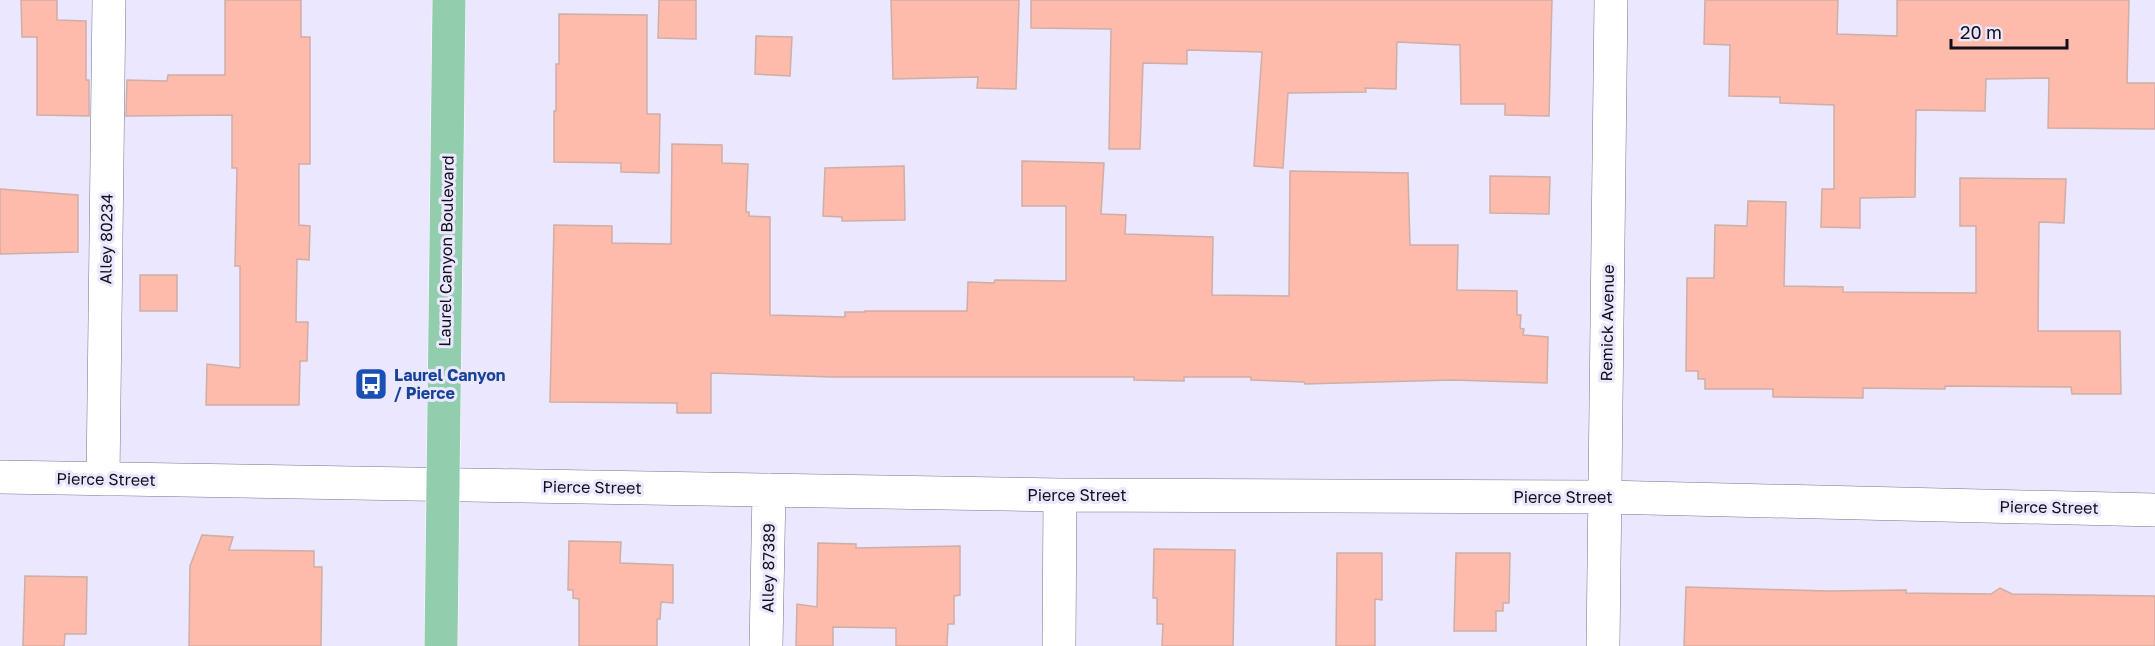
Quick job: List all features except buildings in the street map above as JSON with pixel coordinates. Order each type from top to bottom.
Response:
[{"type":"main road","name":"Laurel Canyon Boulevard","points":[[441,646],[449,0]]},
{"type":"street","name":"Alley 80234","points":[[103,479],[109,0]]},
{"type":"street","name":"Remick Avenue","points":[[1603,646],[1611,0]]},
{"type":"street","name":"Pierce Street","points":[[0,477],[1060,495],[1605,497],[2155,510]]},
{"type":"street","name":"Alley 87389","points":[[766,646],[769,490]]},
{"type":"street","points":[[1059,646],[1060,495]]},
{"type":"place","name":"Laurel Canyon / Pierce","points":[[371,384]]}]
